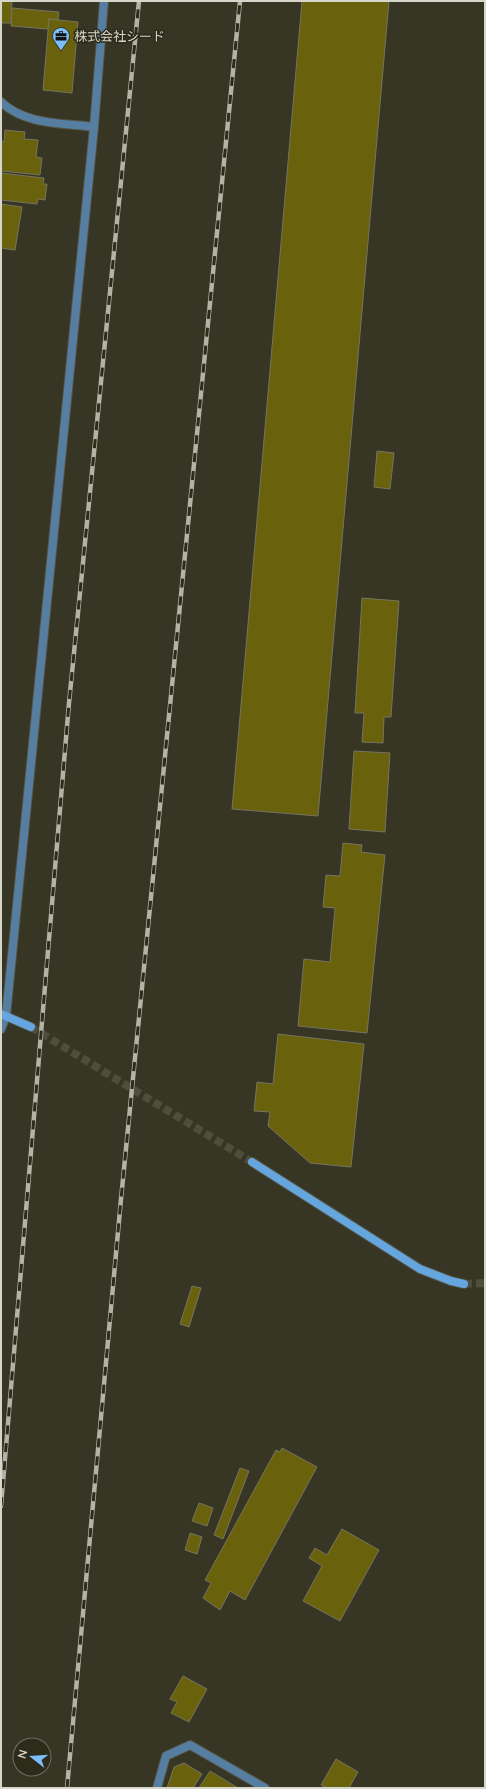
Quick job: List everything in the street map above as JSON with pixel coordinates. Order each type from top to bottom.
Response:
[{"type":"street","points":[[1,1029],[94,127],[104,1]]},
{"type":"street","points":[[1,102],[7,108],[27,119],[94,127]]},
{"type":"street","points":[[3,1015],[31,1027]]},
{"type":"street","points":[[252,1162],[420,1269],[451,1281],[464,1284]]},
{"type":"street","points":[[157,1788],[166,1756],[190,1745],[265,1788]]},
{"type":"building","points":[[1,1],[12,1],[11,23],[1,23]]},
{"type":"building","points":[[302,1],[389,1],[318,816],[232,809]]},
{"type":"building","points":[[12,8],[59,12],[58,20],[49,19],[48,29],[11,26]]},
{"type":"building","points":[[49,19],[78,22],[72,93],[43,90]]},
{"type":"building","points":[[5,130],[25,132],[24,139],[38,140],[36,157],[42,158],[40,175],[1,171],[1,141],[4,142]]},
{"type":"building","points":[[1,173],[44,178],[43,184],[47,184],[45,200],[38,199],[37,204],[1,200]]},
{"type":"building","points":[[1,204],[22,207],[15,250],[1,248]]},
{"type":"building","points":[[377,451],[394,453],[390,489],[374,487]]},
{"type":"building","points":[[362,598],[399,601],[391,717],[384,717],[383,743],[362,742],[364,713],[355,713]]},
{"type":"building","points":[[354,751],[390,753],[385,832],[349,829]]},
{"type":"building","points":[[343,843],[362,845],[361,852],[385,855],[367,1033],[298,1026],[304,959],[330,962],[335,908],[323,907],[326,875],[340,876]]},
{"type":"building","points":[[278,1034],[364,1044],[351,1167],[310,1163],[268,1126],[270,1112],[254,1111],[257,1082],[273,1084]]},
{"type":"building","points":[[192,1286],[201,1288],[189,1327],[180,1324]]},
{"type":"building","points":[[282,1448],[317,1467],[245,1600],[230,1591],[220,1610],[203,1598],[211,1583],[205,1580],[276,1450],[280,1452]]},
{"type":"building","points":[[240,1468],[249,1471],[223,1539],[214,1535]]},
{"type":"building","points":[[199,1503],[213,1508],[207,1526],[192,1521]]},
{"type":"building","points":[[342,1529],[379,1550],[340,1621],[303,1601],[322,1566],[309,1558],[315,1548],[327,1555]]},
{"type":"building","points":[[190,1533],[202,1537],[197,1554],[185,1550]]},
{"type":"building","points":[[183,1676],[207,1689],[189,1722],[171,1713],[177,1702],[170,1699]]},
{"type":"building","points":[[336,1759],[358,1772],[349,1788],[327,1788],[321,1785]]},
{"type":"building","points":[[184,1763],[202,1774],[193,1788],[167,1788],[174,1767]]},
{"type":"building","points":[[210,1771],[238,1788],[199,1788]]},
{"type":"tunnel","points":[[31,1027],[252,1162]]},
{"type":"tunnel","points":[[464,1284],[485,1283]]},
{"type":"railway","points":[[1,1506],[69,703],[139,1]]},
{"type":"railway","points":[[67,1788],[121,1199],[240,1]]},
{"type":"place","name":"株式会社シード","points":[[61,51]]}]
